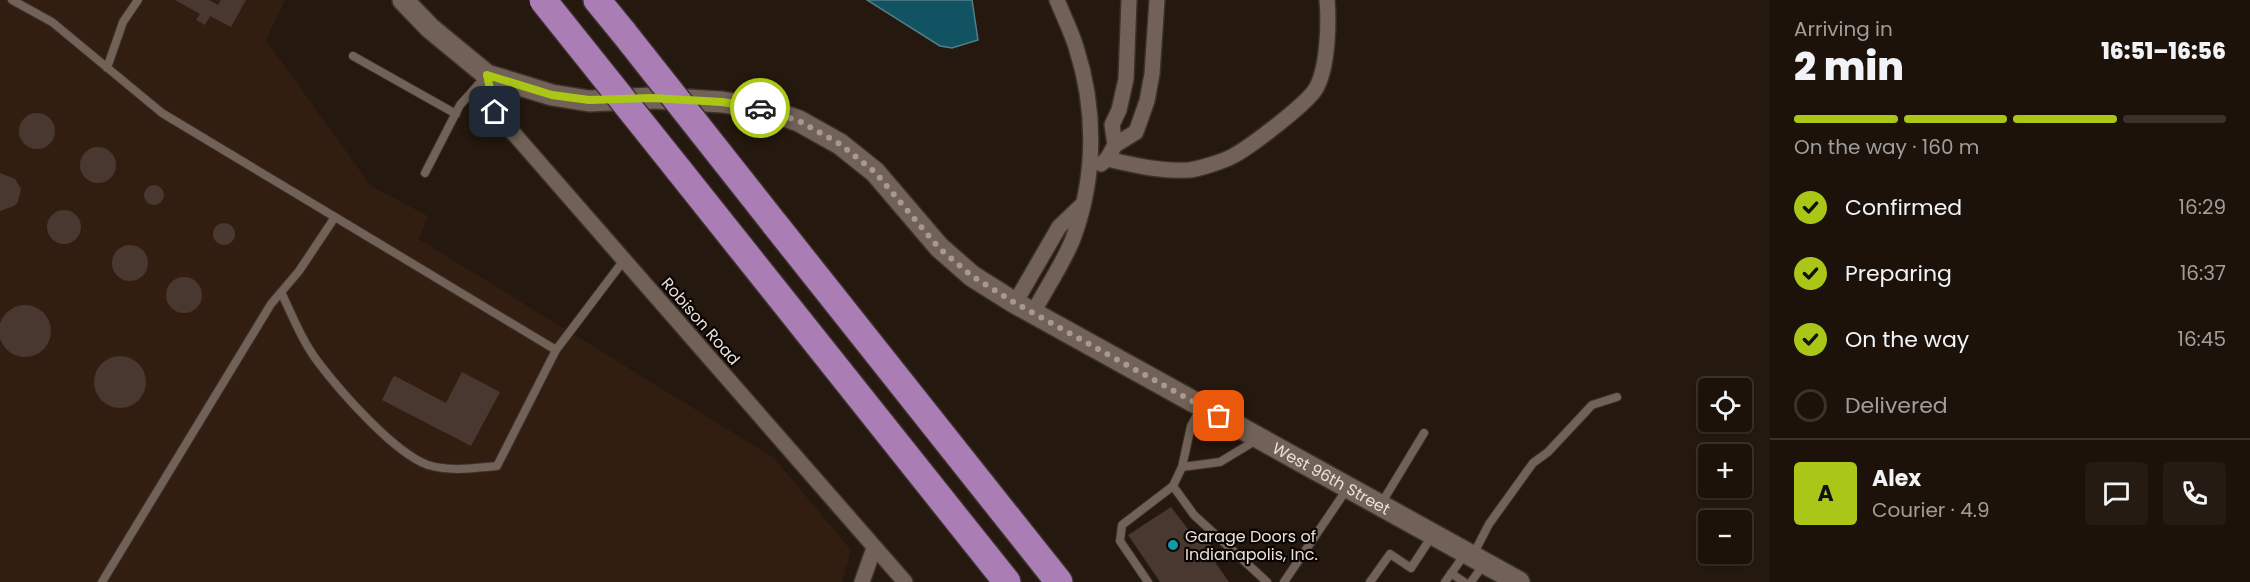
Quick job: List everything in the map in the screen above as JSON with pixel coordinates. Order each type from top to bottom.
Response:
[{"type":"highway","points":[[543,0],[1007,582]]},
{"type":"highway","points":[[597,0],[1059,582]]},
{"type":"street","name":"West 96th Street","points":[[403,0],[430,28],[487,75],[552,95],[589,100],[652,98],[722,102],[765,109],[799,121],[840,144],[875,172],[939,248],[972,276],[1024,308],[1519,582]]},
{"type":"street","points":[[1024,308],[1074,237],[1090,171],[1091,131],[1085,80],[1076,46],[1057,0]]},
{"type":"street","points":[[1111,152],[1112,125],[1119,110],[1126,79],[1129,0]]},
{"type":"street","points":[[1090,171],[1136,132],[1147,100],[1152,74],[1157,0]]},
{"type":"street","points":[[1111,152],[1151,168],[1191,170],[1232,157],[1291,113],[1315,90],[1323,67],[1328,0]]},
{"type":"street","name":"Robison Road","points":[[487,75],[495,112],[905,582]]},
{"type":"street","points":[[862,582],[874,548]]},
{"type":"lane","points":[[12,0],[52,22],[162,113],[556,350]]},
{"type":"lane","points":[[107,68],[123,22],[138,0]]},
{"type":"lane","points":[[353,56],[456,114]]},
{"type":"lane","points":[[425,173],[460,105],[487,75]]},
{"type":"lane","points":[[102,582],[271,304],[299,271],[335,217]]},
{"type":"lane","points":[[281,292],[317,361],[378,430],[405,452],[428,465],[459,470],[497,466],[556,350],[624,260]]},
{"type":"lane","points":[[1471,582],[1474,557],[1489,524],[1533,463],[1548,452],[1592,405],[1617,397]]},
{"type":"lane","points":[[1148,582],[1120,541],[1122,525],[1173,486],[1182,467],[1191,426],[1201,406]]},
{"type":"lane","points":[[1381,505],[1424,433]]},
{"type":"lane","points":[[1182,467],[1220,462],[1235,455],[1259,438]]},
{"type":"lane","points":[[1173,486],[1194,515],[1267,582]]},
{"type":"lane","points":[[1284,582],[1348,487]]},
{"type":"lane","points":[[1370,582],[1390,554],[1411,568],[1433,534]]},
{"type":"lane","points":[[1445,582],[1451,573],[1474,557]]},
{"type":"lane","points":[[1451,573],[1464,582]]},
{"type":"shaded area","points":[[0,0],[285,0],[266,40],[371,186],[428,216],[419,239],[774,458],[851,550],[842,582],[0,582]]},
{"type":"water","points":[[867,0],[972,0],[978,40],[952,48],[940,46]]},
{"type":"building","points":[[175,0],[209,0],[218,5],[221,0],[246,0],[231,27],[210,16],[205,25],[196,20],[200,14]]},
{"type":"building","points":[[37,113],[49,119],[55,131],[49,143],[37,149],[25,143],[19,131],[25,119]]},
{"type":"building","points":[[98,147],[111,152],[116,165],[111,178],[98,183],[85,178],[80,165],[85,152]]},
{"type":"building","points":[[0,173],[15,179],[21,189],[18,202],[0,211]]},
{"type":"building","points":[[154,185],[161,188],[164,195],[161,202],[154,205],[147,202],[144,195],[147,188]]},
{"type":"building","points":[[64,210],[76,215],[81,227],[76,239],[64,244],[52,239],[47,227],[52,215]]},
{"type":"building","points":[[224,223],[232,226],[235,234],[232,242],[224,245],[216,242],[213,234],[216,226]]},
{"type":"building","points":[[130,245],[143,250],[148,263],[143,276],[130,281],[117,276],[112,263],[117,250]]},
{"type":"building","points":[[184,277],[196,283],[202,295],[196,307],[184,313],[172,307],[166,295],[172,283]]},
{"type":"building","points":[[25,305],[39,309],[47,317],[51,331],[47,345],[39,353],[25,357],[11,353],[3,345],[-1,331],[3,317],[11,309]]},
{"type":"building","points":[[120,356],[134,360],[142,368],[146,382],[142,396],[134,404],[120,408],[106,404],[98,396],[94,382],[98,368],[106,360]]},
{"type":"building","points":[[462,372],[500,392],[471,446],[382,400],[395,376],[446,403]]},
{"type":"building","name":"Garage Doors of Indianapolis, Inc.","points":[[1171,507],[1198,542],[1206,537],[1213,548],[1208,552],[1229,582],[1160,582],[1128,535]]},
{"type":"way so far","points":[[760,108],[799,121],[840,144],[875,172],[939,248],[972,276],[1015,303],[1219,416]]},
{"type":"place","name":"Garage Doors of Indianapolis, Inc.","points":[[1173,545]]},
{"type":"route","points":[[495,112],[487,75],[552,95],[589,100],[652,98],[722,102],[760,108]]}]
